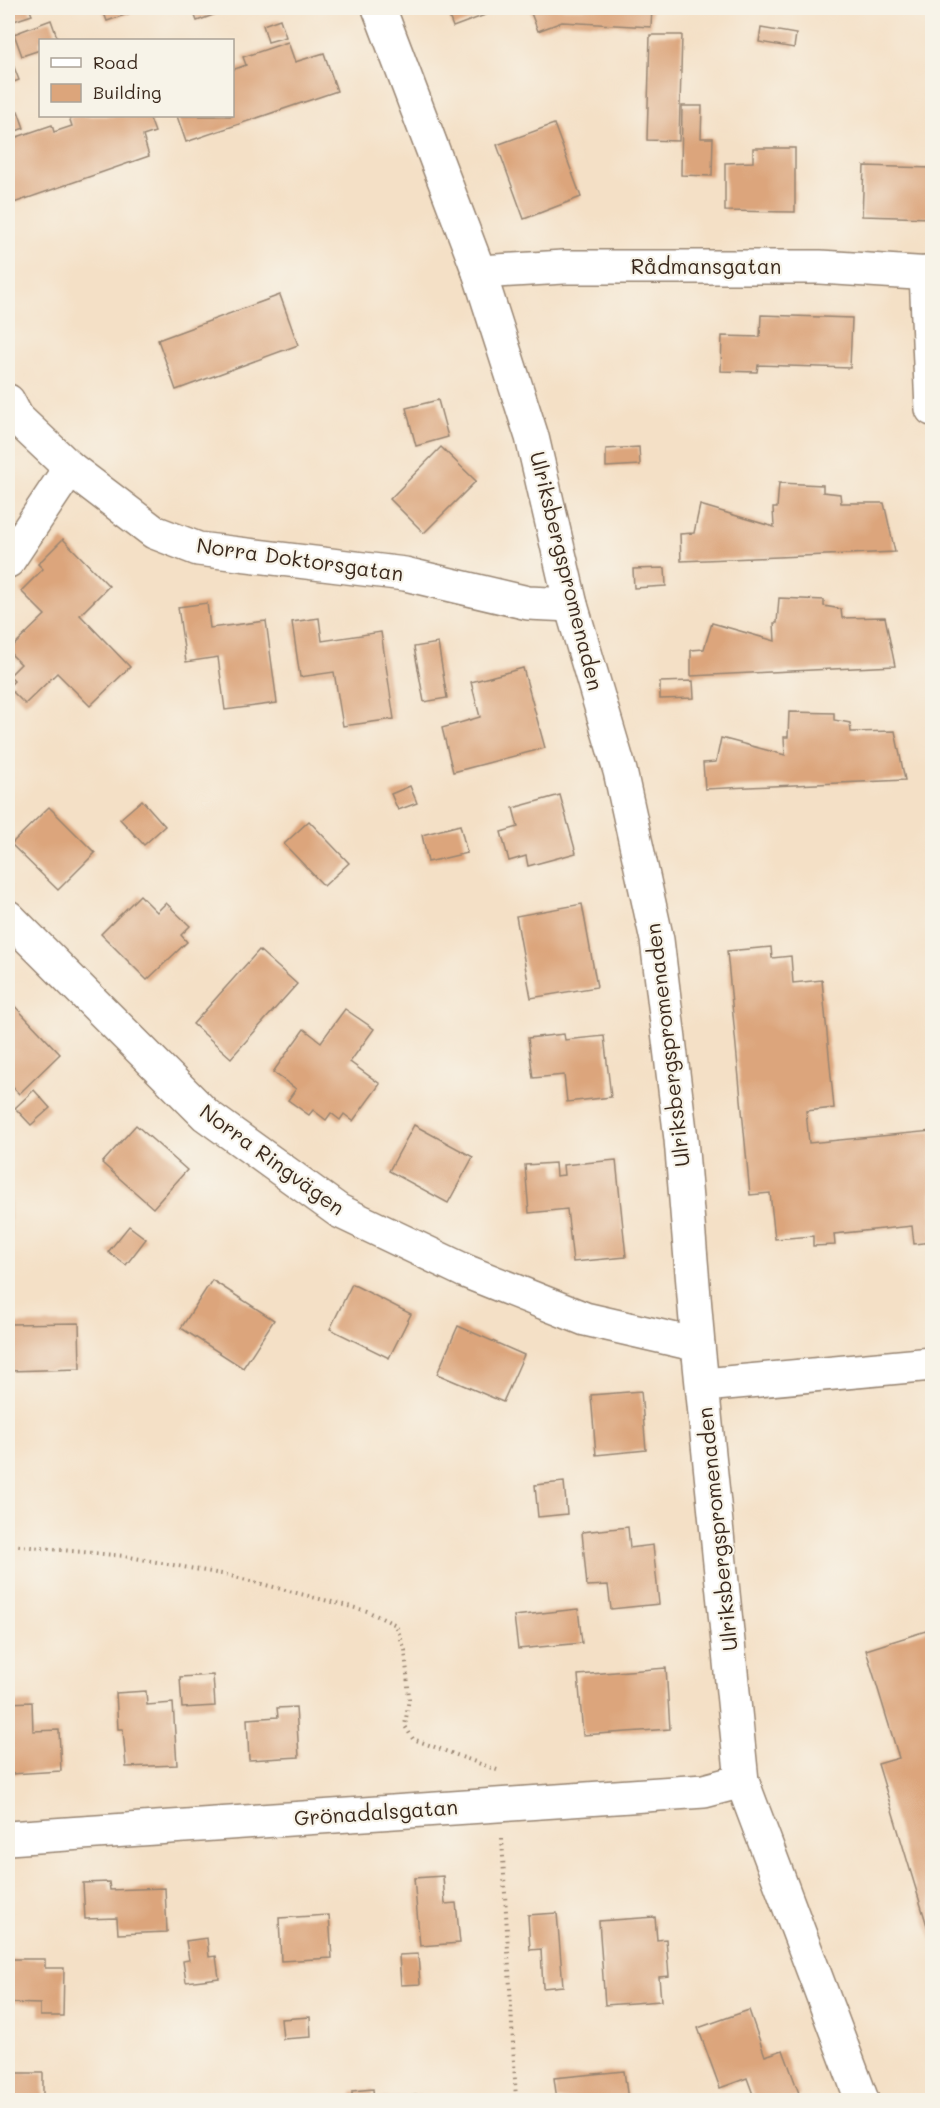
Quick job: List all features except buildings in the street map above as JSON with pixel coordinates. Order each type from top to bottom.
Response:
[{"type":"street","name":"Ulriksbergspromenaden","points":[[379,8],[479,272],[532,437],[571,605],[620,771],[657,940],[681,1139],[698,1345],[704,1385],[742,1781],[862,2100]]},
{"type":"street","name":"Rådmansgatan","points":[[479,272],[564,267],[820,267],[929,273]]},
{"type":"street","points":[[929,273],[933,409]]},
{"type":"street","name":"Norra Doktorsgatan","points":[[8,400],[17,418],[70,468],[154,532],[198,549],[405,574],[528,603],[571,605]]},
{"type":"street","points":[[8,561],[70,468]]},
{"type":"street","name":"Norra Ringvägen","points":[[8,917],[206,1116],[339,1211],[465,1271],[585,1319],[698,1345]]},
{"type":"street","points":[[704,1385],[933,1364]]},
{"type":"street","name":"Grönadalsgatan","points":[[8,1838],[704,1791],[742,1781]]},
{"type":"path","points":[[8,1542],[10,1545],[57,1551],[124,1556],[227,1575],[367,1611],[396,1625],[405,1650],[409,1698],[405,1726],[413,1739],[498,1770],[533,1802]]},
{"type":"path","points":[[499,1804],[508,1920],[516,2100]]}]
